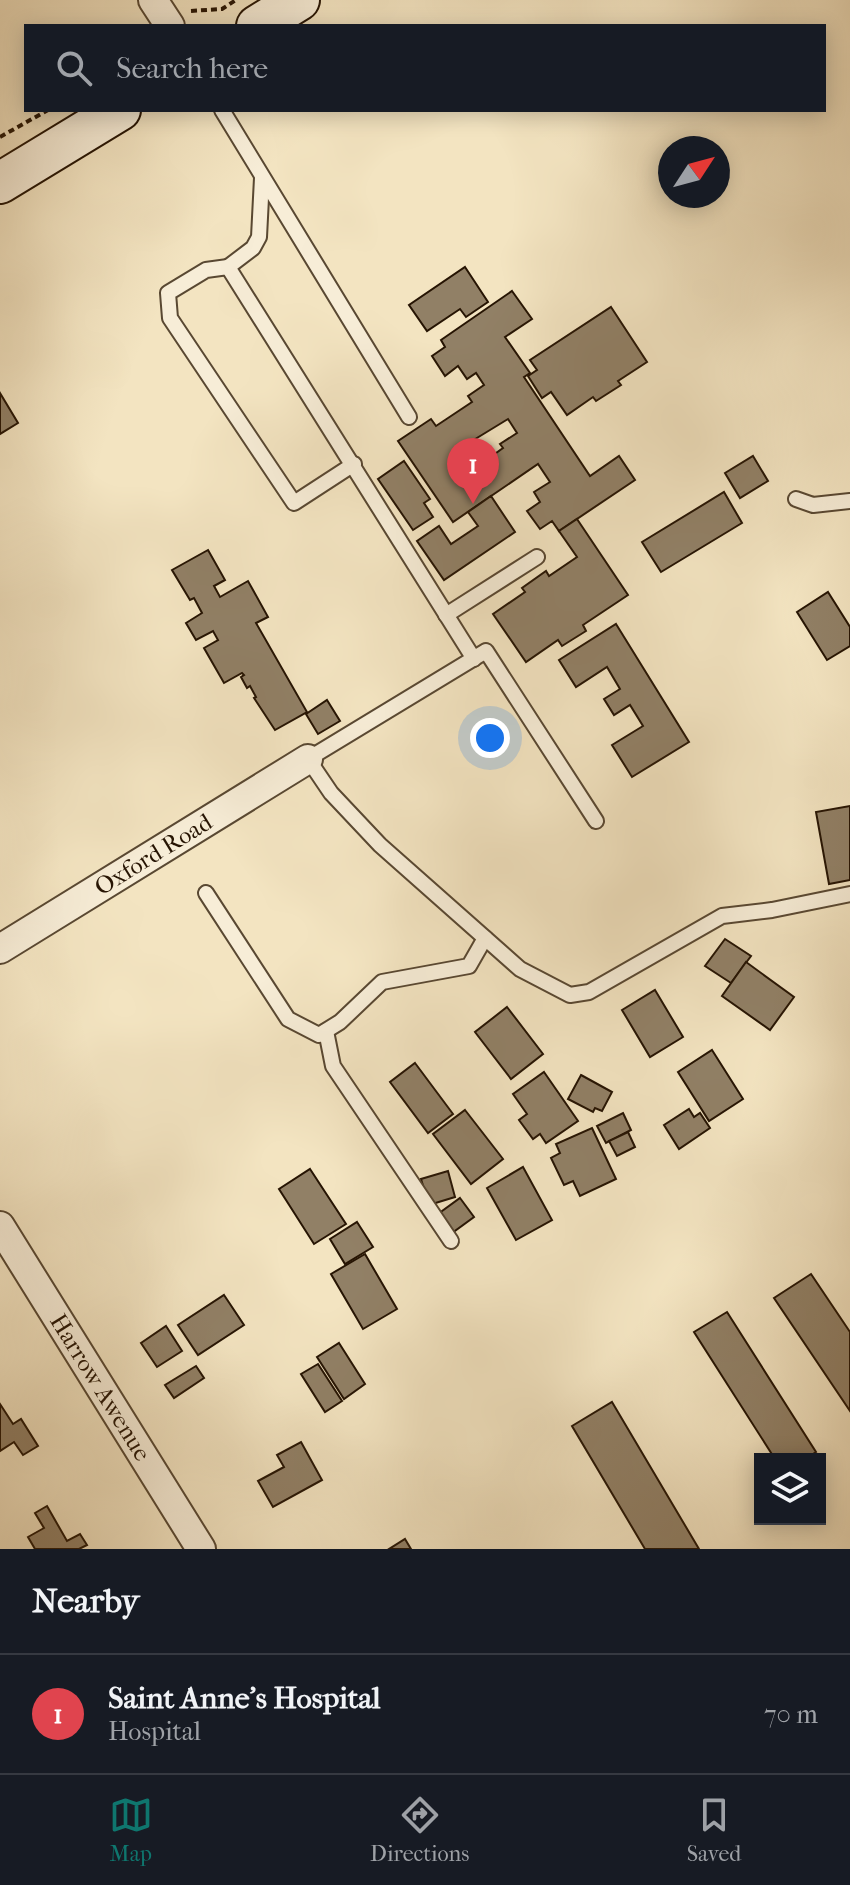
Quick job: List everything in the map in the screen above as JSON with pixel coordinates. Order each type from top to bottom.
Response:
[{"type":"main road","points":[[260,24],[299,0]]},
{"type":"main road","points":[[0,183],[117,112]]},
{"type":"street","points":[[153,0],[168,24]]},
{"type":"street","name":"Oxford Road","points":[[0,949],[308,759]]},
{"type":"street","name":"Harrow Awenue","points":[[0,1226],[201,1549]]},
{"type":"lane","points":[[223,112],[409,417]]},
{"type":"lane","points":[[262,178],[259,237],[253,248],[228,267],[206,270],[168,293],[170,318],[294,503],[354,464]]},
{"type":"lane","points":[[228,267],[474,659]]},
{"type":"lane","points":[[796,499],[813,505],[850,501]]},
{"type":"lane","points":[[446,615],[537,557]]},
{"type":"lane","points":[[596,821],[486,651],[308,759],[331,793],[380,845],[520,969],[570,995],[589,992],[722,916],[772,910],[850,894]]},
{"type":"lane","points":[[206,893],[288,1019],[319,1035],[340,1022],[382,982],[469,966],[485,938]]},
{"type":"lane","points":[[326,1031],[333,1066],[451,1241]]},
{"type":"path","points":[[170,24],[189,11],[222,9],[236,0]]},
{"type":"path","points":[[0,137],[44,112]]},
{"type":"building","points":[[465,267],[488,302],[466,317],[460,309],[427,331],[409,305]]},
{"type":"building","points":[[512,291],[532,319],[505,337],[530,373],[524,377],[590,476],[619,456],[635,480],[559,531],[552,521],[540,529],[527,511],[540,502],[534,492],[550,482],[538,464],[453,522],[398,441],[431,419],[436,426],[472,402],[468,396],[484,385],[476,373],[467,379],[458,366],[445,376],[432,356],[445,347],[441,340]],"holes":[[[508,419],[517,433],[500,444],[503,448],[468,473],[454,452]]]},
{"type":"building","points":[[611,307],[647,362],[618,381],[621,385],[596,401],[593,397],[567,415],[551,392],[542,398],[528,376],[537,370],[530,360]]},
{"type":"building","points":[[0,393],[18,423],[0,434]]},
{"type":"building","points":[[753,456],[768,481],[740,498],[725,473]]},
{"type":"building","points":[[404,461],[430,499],[424,503],[433,517],[413,530],[378,479]]},
{"type":"building","points":[[724,492],[742,523],[661,572],[642,542]]},
{"type":"building","points":[[491,496],[515,532],[444,580],[417,541],[439,526],[451,544],[478,526],[468,512]]},
{"type":"building","points":[[577,519],[628,595],[583,625],[586,631],[562,646],[558,640],[526,662],[493,614],[525,592],[522,588],[546,571],[549,576],[577,557],[559,531]]},
{"type":"building","points":[[208,550],[225,580],[214,586],[220,597],[248,581],[268,617],[256,623],[307,712],[275,730],[254,698],[250,686],[247,688],[242,673],[224,683],[204,648],[218,640],[213,631],[196,640],[186,623],[202,613],[194,598],[190,600],[172,570]]},
{"type":"building","points":[[828,592],[850,627],[850,646],[827,660],[797,612]]},
{"type":"building","points":[[616,624],[689,742],[632,777],[612,745],[643,726],[630,705],[614,715],[604,699],[620,689],[607,667],[576,687],[559,660]]},
{"type":"building","points":[[327,700],[340,721],[318,734],[306,714]]},
{"type":"building","points":[[850,806],[850,880],[829,884],[816,812]]},
{"type":"building","points":[[725,939],[751,956],[731,983],[705,966]]},
{"type":"building","points":[[746,962],[794,997],[770,1030],[722,996]]},
{"type":"building","points":[[655,990],[683,1037],[650,1057],[622,1010]]},
{"type":"building","points":[[507,1007],[543,1054],[511,1079],[475,1032]]},
{"type":"building","points":[[712,1050],[743,1099],[709,1121],[678,1072]]},
{"type":"building","points":[[415,1063],[453,1114],[428,1133],[390,1082]]},
{"type":"building","points":[[544,1072],[578,1121],[546,1143],[540,1134],[533,1139],[519,1120],[527,1114],[513,1094]]},
{"type":"building","points":[[581,1075],[612,1092],[602,1111],[595,1108],[593,1112],[568,1099]]},
{"type":"building","points":[[689,1109],[694,1117],[700,1113],[710,1128],[679,1149],[664,1125]]},
{"type":"building","points":[[465,1110],[503,1159],[471,1184],[433,1134]]},
{"type":"building","points":[[623,1113],[631,1130],[606,1143],[597,1126]]},
{"type":"building","points":[[592,1128],[616,1179],[580,1196],[573,1181],[564,1185],[551,1158],[560,1153],[556,1144]]},
{"type":"building","points":[[628,1132],[635,1147],[617,1156],[609,1141]]},
{"type":"building","points":[[523,1167],[552,1220],[516,1240],[487,1188]]},
{"type":"building","points":[[310,1169],[346,1224],[314,1244],[279,1189]]},
{"type":"building","points":[[448,1171],[455,1197],[429,1205],[421,1179]]},
{"type":"building","points":[[460,1198],[474,1217],[452,1233],[438,1214]]},
{"type":"building","points":[[357,1222],[373,1247],[345,1264],[330,1239]]},
{"type":"building","points":[[365,1254],[397,1309],[363,1329],[331,1274]]},
{"type":"building","points":[[811,1274],[850,1332],[850,1411],[774,1298]]},
{"type":"building","points":[[224,1295],[244,1325],[198,1355],[178,1325]]},
{"type":"building","points":[[727,1312],[816,1452],[771,1453],[694,1332]]},
{"type":"building","points":[[166,1326],[182,1351],[157,1367],[141,1343]]},
{"type":"building","points":[[339,1343],[365,1384],[344,1399],[317,1357]]},
{"type":"building","points":[[318,1364],[342,1401],[325,1412],[301,1374]]},
{"type":"building","points":[[196,1366],[204,1378],[174,1398],[165,1385]]},
{"type":"building","points":[[612,1402],[699,1549],[645,1549],[572,1426]]},
{"type":"building","points":[[0,1404],[13,1424],[21,1419],[38,1446],[23,1455],[14,1442],[0,1451]]},
{"type":"building","points":[[301,1442],[322,1480],[273,1507],[258,1481],[284,1467],[277,1455]]},
{"type":"building","points":[[47,1506],[67,1541],[80,1534],[87,1545],[79,1549],[35,1549],[28,1537],[44,1528],[35,1513]]},
{"type":"building","points":[[405,1539],[411,1549],[389,1549]]},
{"type":"place","name":"Saint Anne's Hospital","points":[[473,504]]}]
